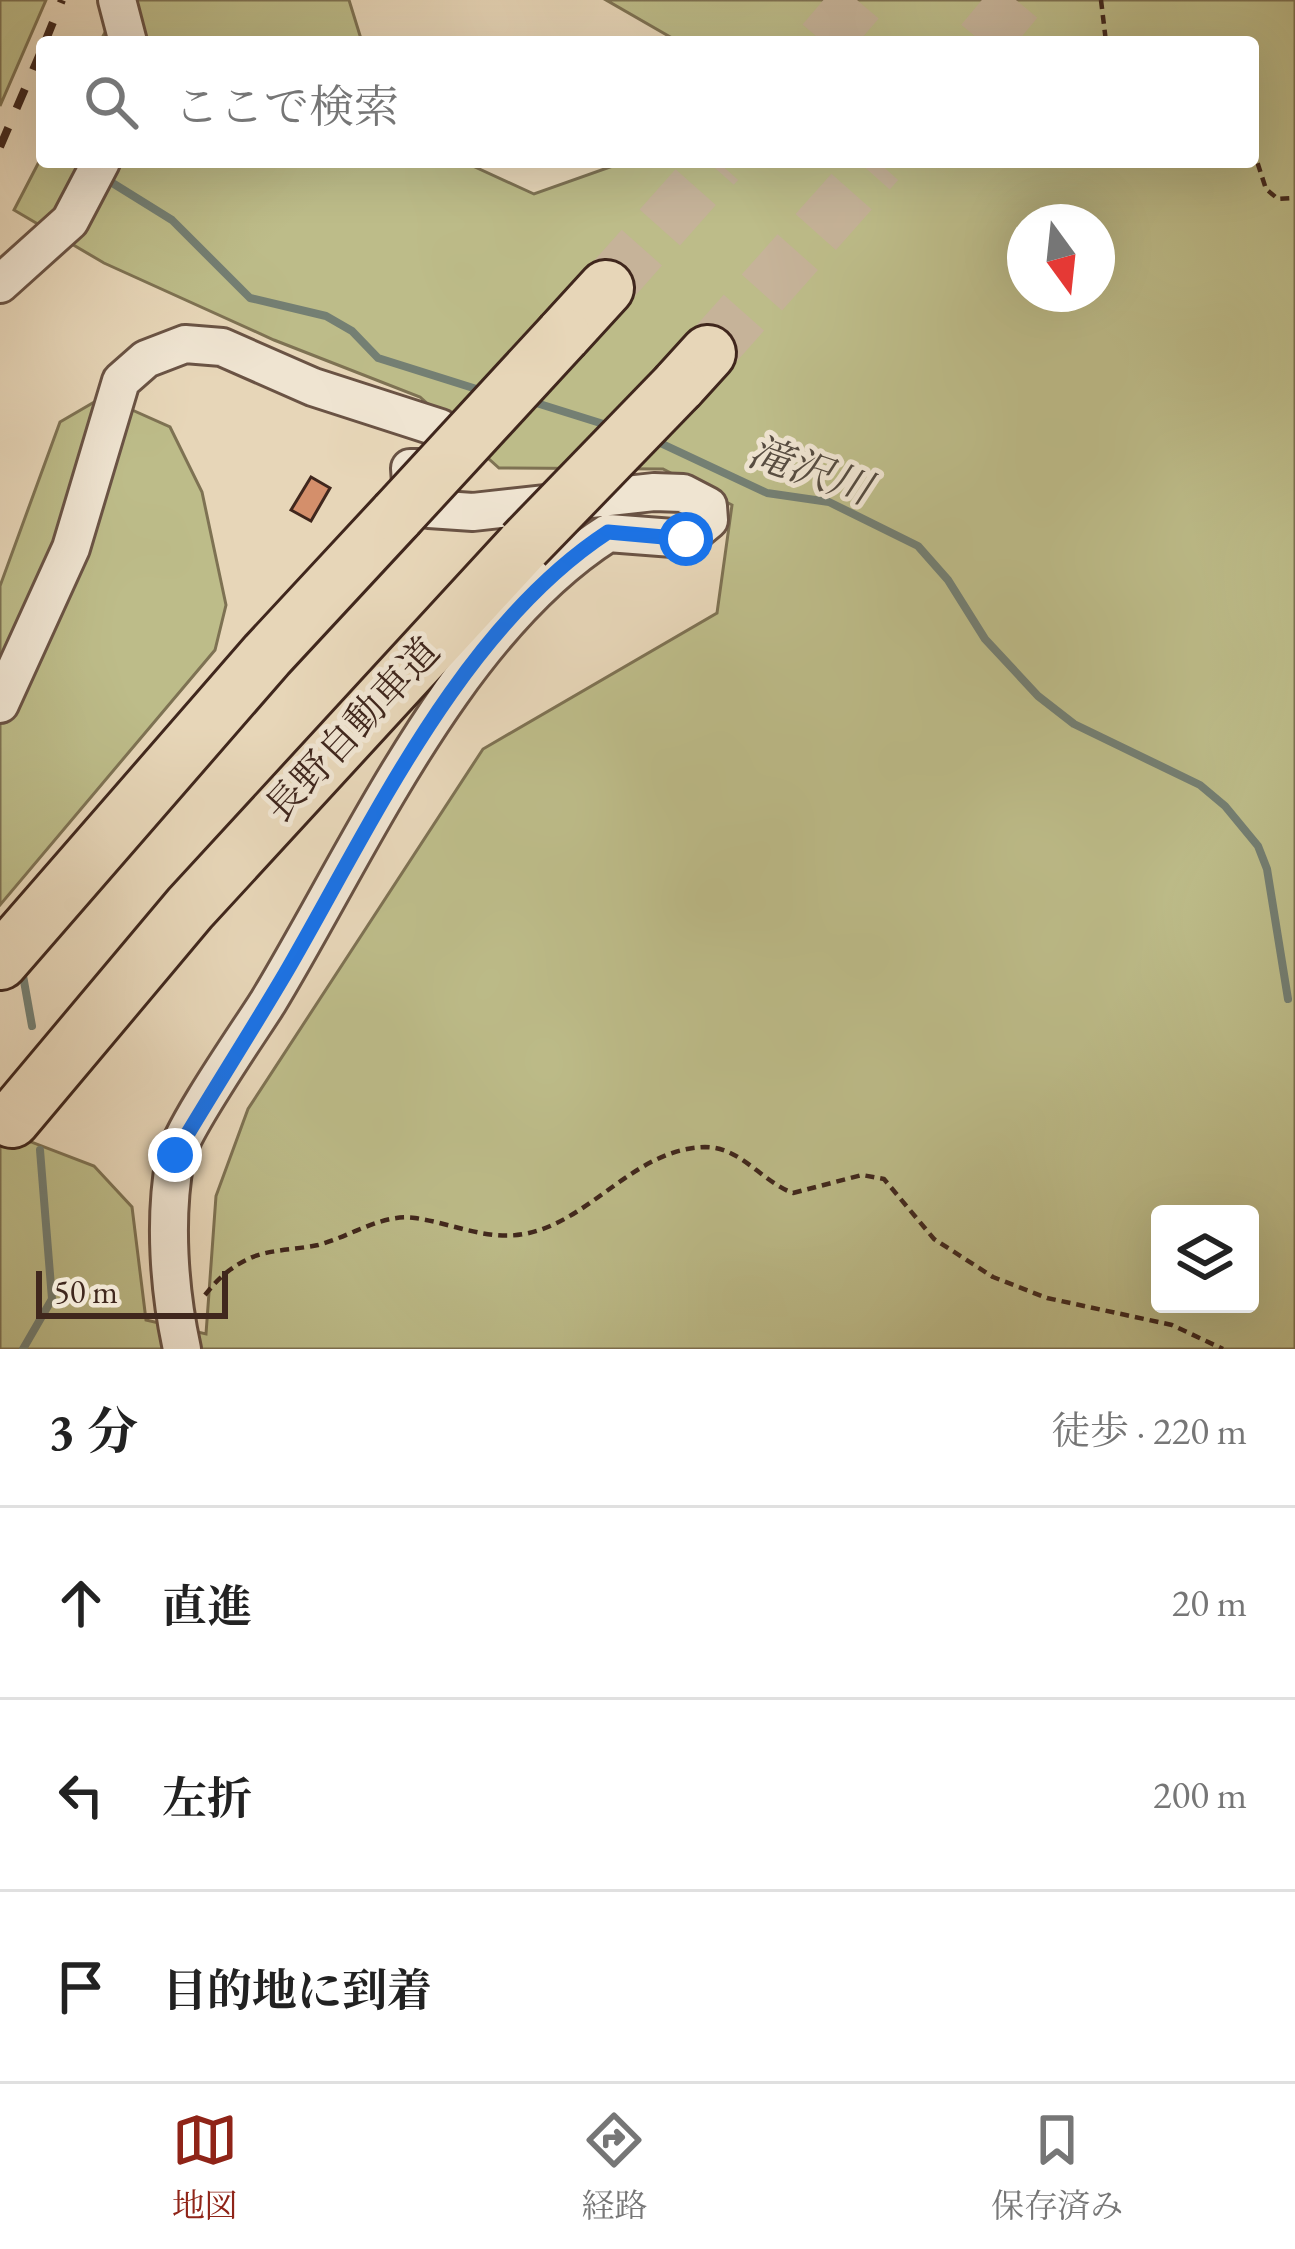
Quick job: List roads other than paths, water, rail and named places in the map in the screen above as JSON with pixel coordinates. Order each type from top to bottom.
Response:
[{"type":"highway","points":[[0,962],[267,655],[606,287]]},
{"type":"highway","name":"長野自動車道","points":[[12,1120],[317,765],[693,370]]},
{"type":"street","points":[[117,0],[126,36]]},
{"type":"street","points":[[0,284],[50,244],[94,175]]},
{"type":"street","points":[[0,704],[71,548],[121,381],[146,359],[185,344],[256,358],[313,387],[440,428],[448,443],[443,460],[432,468],[410,468],[411,483],[429,509],[472,512],[654,492],[683,493],[708,506],[709,520],[686,539],[608,532],[578,551],[485,652],[419,742],[175,1155],[170,1299],[182,1349]]},
{"type":"waterway","name":"滝沢川","points":[[83,168],[87,170]]},
{"type":"waterway","name":"滝沢川","points":[[106,179],[172,220],[250,298],[326,316],[352,331],[378,358],[486,392]]},
{"type":"waterway","name":"滝沢川","points":[[530,401],[613,427]]},
{"type":"waterway","name":"滝沢川","points":[[656,441],[767,493],[829,502],[918,546],[948,580],[985,639],[1038,696],[1074,724],[1200,785],[1225,806],[1258,846],[1267,869],[1288,999]]},
{"type":"waterway","points":[[22,970],[32,1026]]},
{"type":"waterway","points":[[23,1349],[52,1299],[40,1150]]},
{"type":"tunnel","points":[[828,36],[859,0]]},
{"type":"tunnel","points":[[987,36],[1017,0]]},
{"type":"tunnel","points":[[606,288],[713,168]]},
{"type":"tunnel","points":[[708,353],[873,168]]},
{"type":"railway","points":[[47,36],[62,0]]},
{"type":"railway","points":[[0,147],[36,63]]}]
